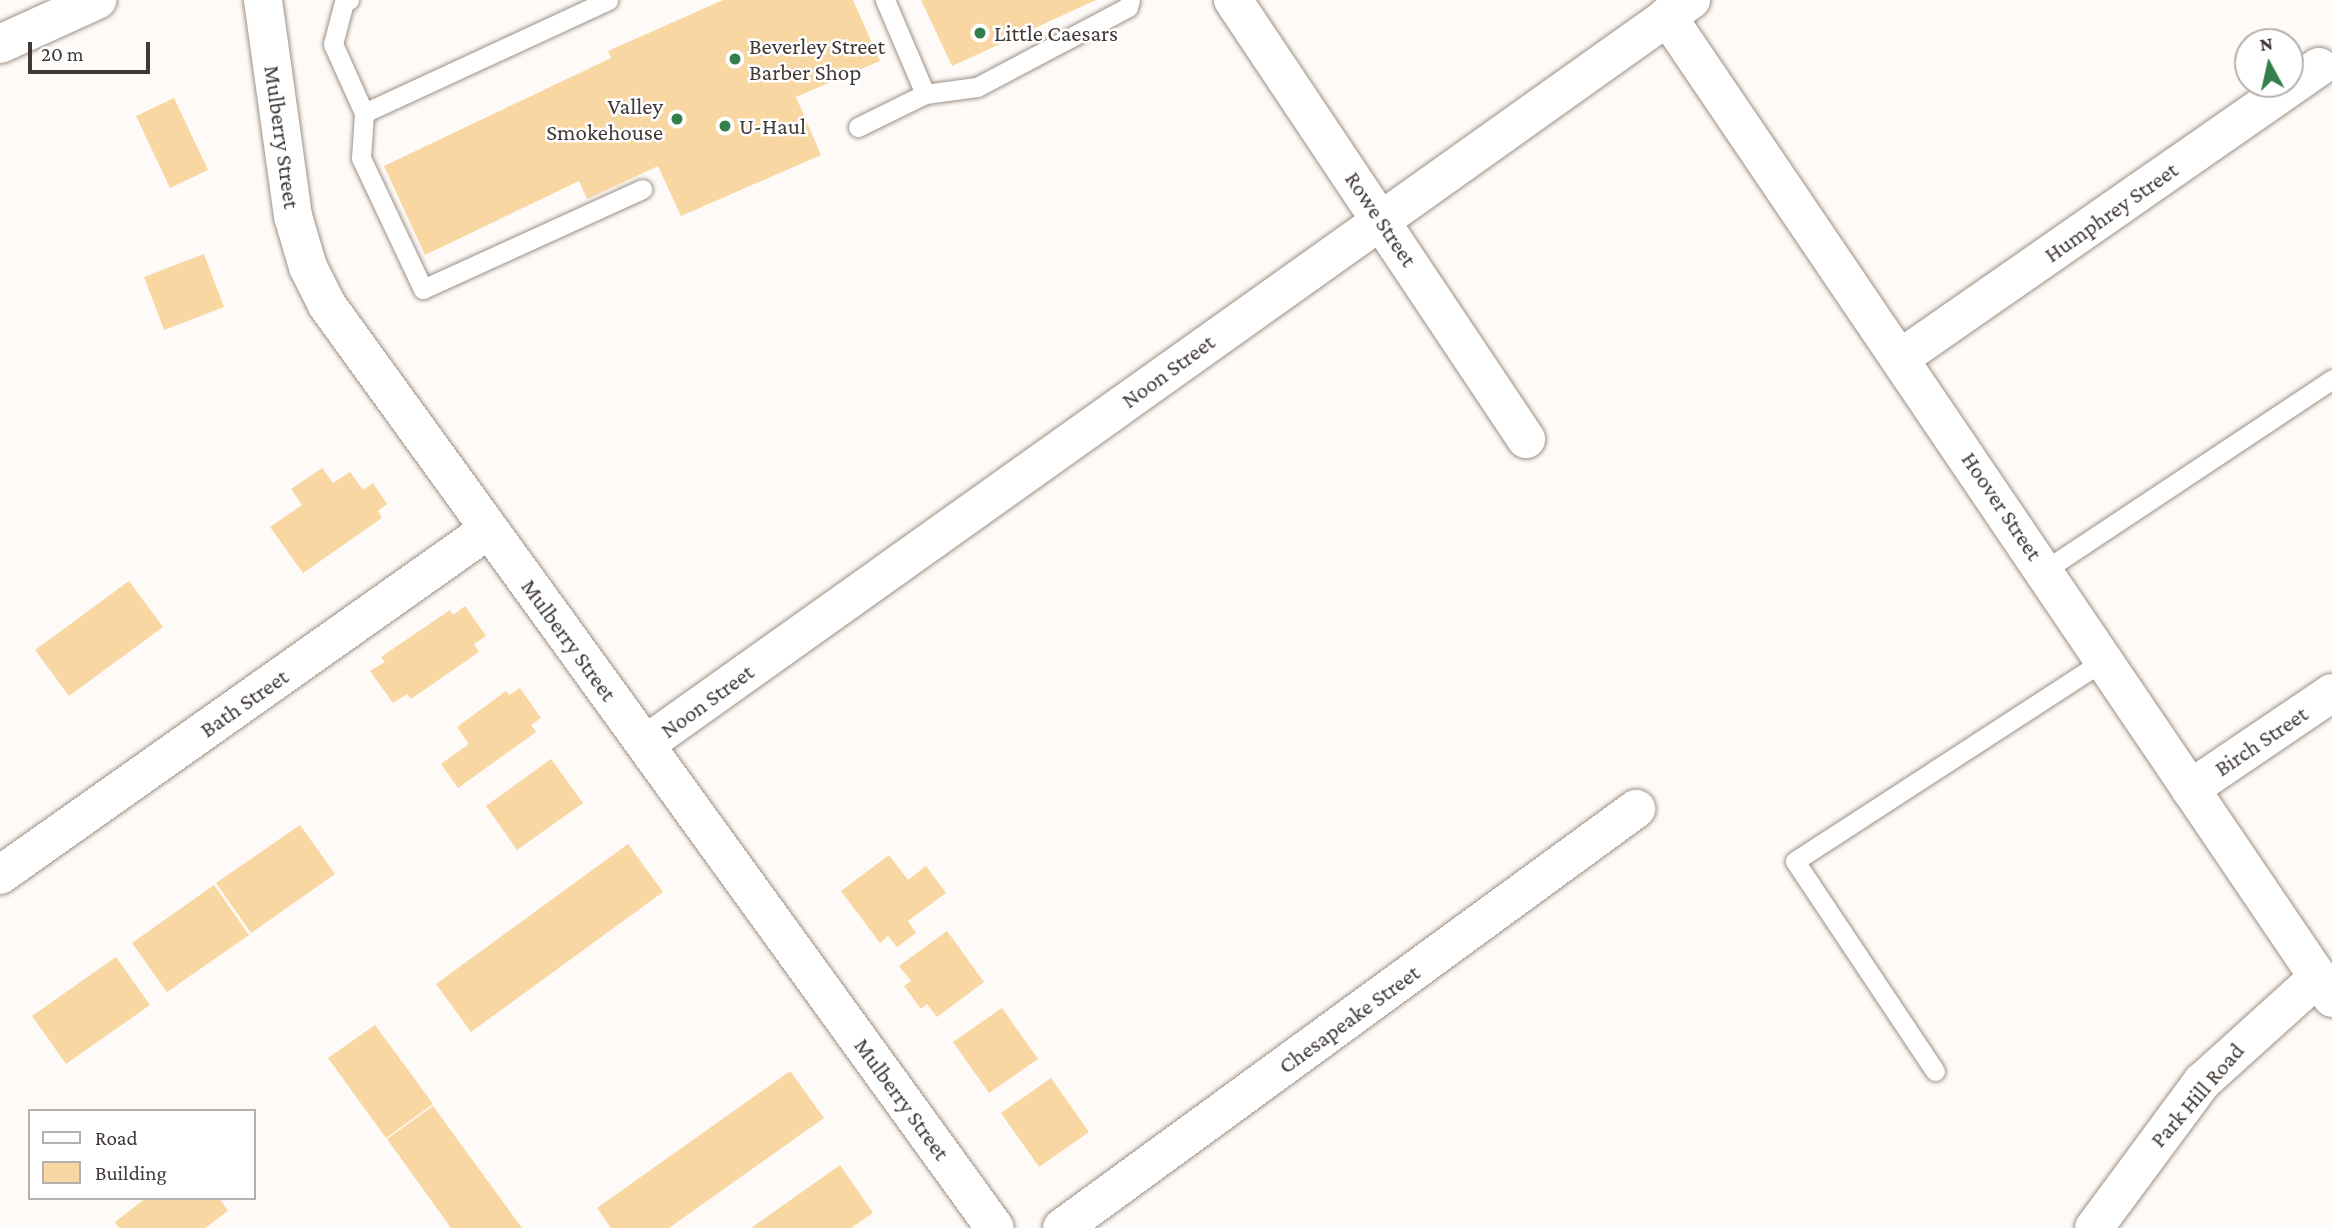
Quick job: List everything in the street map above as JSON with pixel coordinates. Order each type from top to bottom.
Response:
[{"type":"street","points":[[0,44],[97,0]]},
{"type":"street","name":"Mulberry Street","points":[[263,0],[293,216],[308,267],[332,314],[995,1228]]},
{"type":"street","name":"Rowe Street","points":[[1233,0],[1526,439]]},
{"type":"street","name":"Noon Street","points":[[646,744],[1380,218],[1679,8]]},
{"type":"street","name":"Hoover Street","points":[[1679,8],[1902,357],[2189,789],[2325,988]]},
{"type":"street","name":"Humphrey Street","points":[[1902,357],[2319,67]]},
{"type":"street","name":"Bath Street","points":[[0,875],[488,530]]},
{"type":"street","name":"Birch Street","points":[[2189,789],[2332,693]]},
{"type":"street","name":"Chesapeake Street","points":[[1062,1228],[1636,809]]},
{"type":"street","name":"Park Hill Road","points":[[2094,1228],[2202,1082],[2325,988]]},
{"type":"lane","points":[[349,0],[344,2],[333,44],[363,113],[361,158],[423,289],[642,189]]},
{"type":"lane","points":[[363,113],[608,0]]},
{"type":"lane","points":[[885,0],[925,94]]},
{"type":"lane","points":[[858,127],[925,94],[977,87],[1128,6],[1130,0]]},
{"type":"lane","points":[[2045,570],[2332,379]]},
{"type":"lane","points":[[1935,1071],[1795,861],[2105,660]]},
{"type":"building","points":[[723,0],[853,0],[880,61],[796,97],[821,155],[681,216],[658,166],[587,199],[579,181],[425,255],[384,166],[611,58],[608,51]]},
{"type":"building","name":"Little Caesars","points":[[921,0],[1096,0],[952,66]]},
{"type":"building","points":[[174,98],[208,170],[170,188],[136,116]]},
{"type":"building","points":[[204,254],[224,307],[164,330],[144,277]]},
{"type":"building","points":[[322,468],[333,483],[350,472],[363,490],[373,483],[387,504],[378,511],[382,518],[303,573],[270,527],[302,505],[291,489]]},
{"type":"building","points":[[129,581],[163,627],[69,696],[35,650]]},
{"type":"building","points":[[465,606],[486,636],[474,644],[479,652],[411,699],[407,694],[393,703],[370,671],[385,662],[381,657],[450,610],[453,615]]},
{"type":"building","points":[[520,688],[541,718],[531,725],[536,732],[458,788],[441,764],[469,744],[457,727],[506,691],[509,695]]},
{"type":"building","points":[[551,759],[583,803],[517,850],[486,806]]},
{"type":"building","points":[[300,825],[335,874],[251,933],[216,883]]},
{"type":"building","points":[[628,844],[663,892],[471,1032],[436,984]]},
{"type":"building","points":[[889,855],[908,880],[926,866],[946,893],[908,921],[916,933],[897,947],[888,936],[880,943],[841,891]]},
{"type":"building","points":[[214,885],[249,935],[167,992],[132,943]]},
{"type":"building","points":[[947,931],[984,982],[937,1017],[927,1004],[921,1009],[904,986],[911,981],[899,966]]},
{"type":"building","points":[[116,957],[150,1005],[66,1064],[32,1016]]},
{"type":"building","points":[[1002,1008],[1038,1059],[989,1093],[953,1042]]},
{"type":"building","points":[[375,1025],[433,1104],[386,1138],[328,1058]]},
{"type":"building","points":[[790,1071],[824,1118],[669,1228],[611,1228],[597,1208]]},
{"type":"building","points":[[1051,1078],[1089,1132],[1039,1167],[1001,1113]]},
{"type":"building","points":[[433,1106],[522,1228],[451,1228],[387,1139]]},
{"type":"building","points":[[840,1165],[873,1213],[851,1228],[751,1228]]},
{"type":"building","points":[[143,1200],[220,1200],[228,1211],[205,1228],[119,1228],[115,1222]]},
{"type":"place","name":"Little Caesars","points":[[980,33]]},
{"type":"place","name":"Beverley Street Barber Shop","points":[[735,59]]},
{"type":"place","name":"Valley Smokehouse","points":[[677,119]]},
{"type":"place","name":"U-Haul","points":[[725,126]]}]
